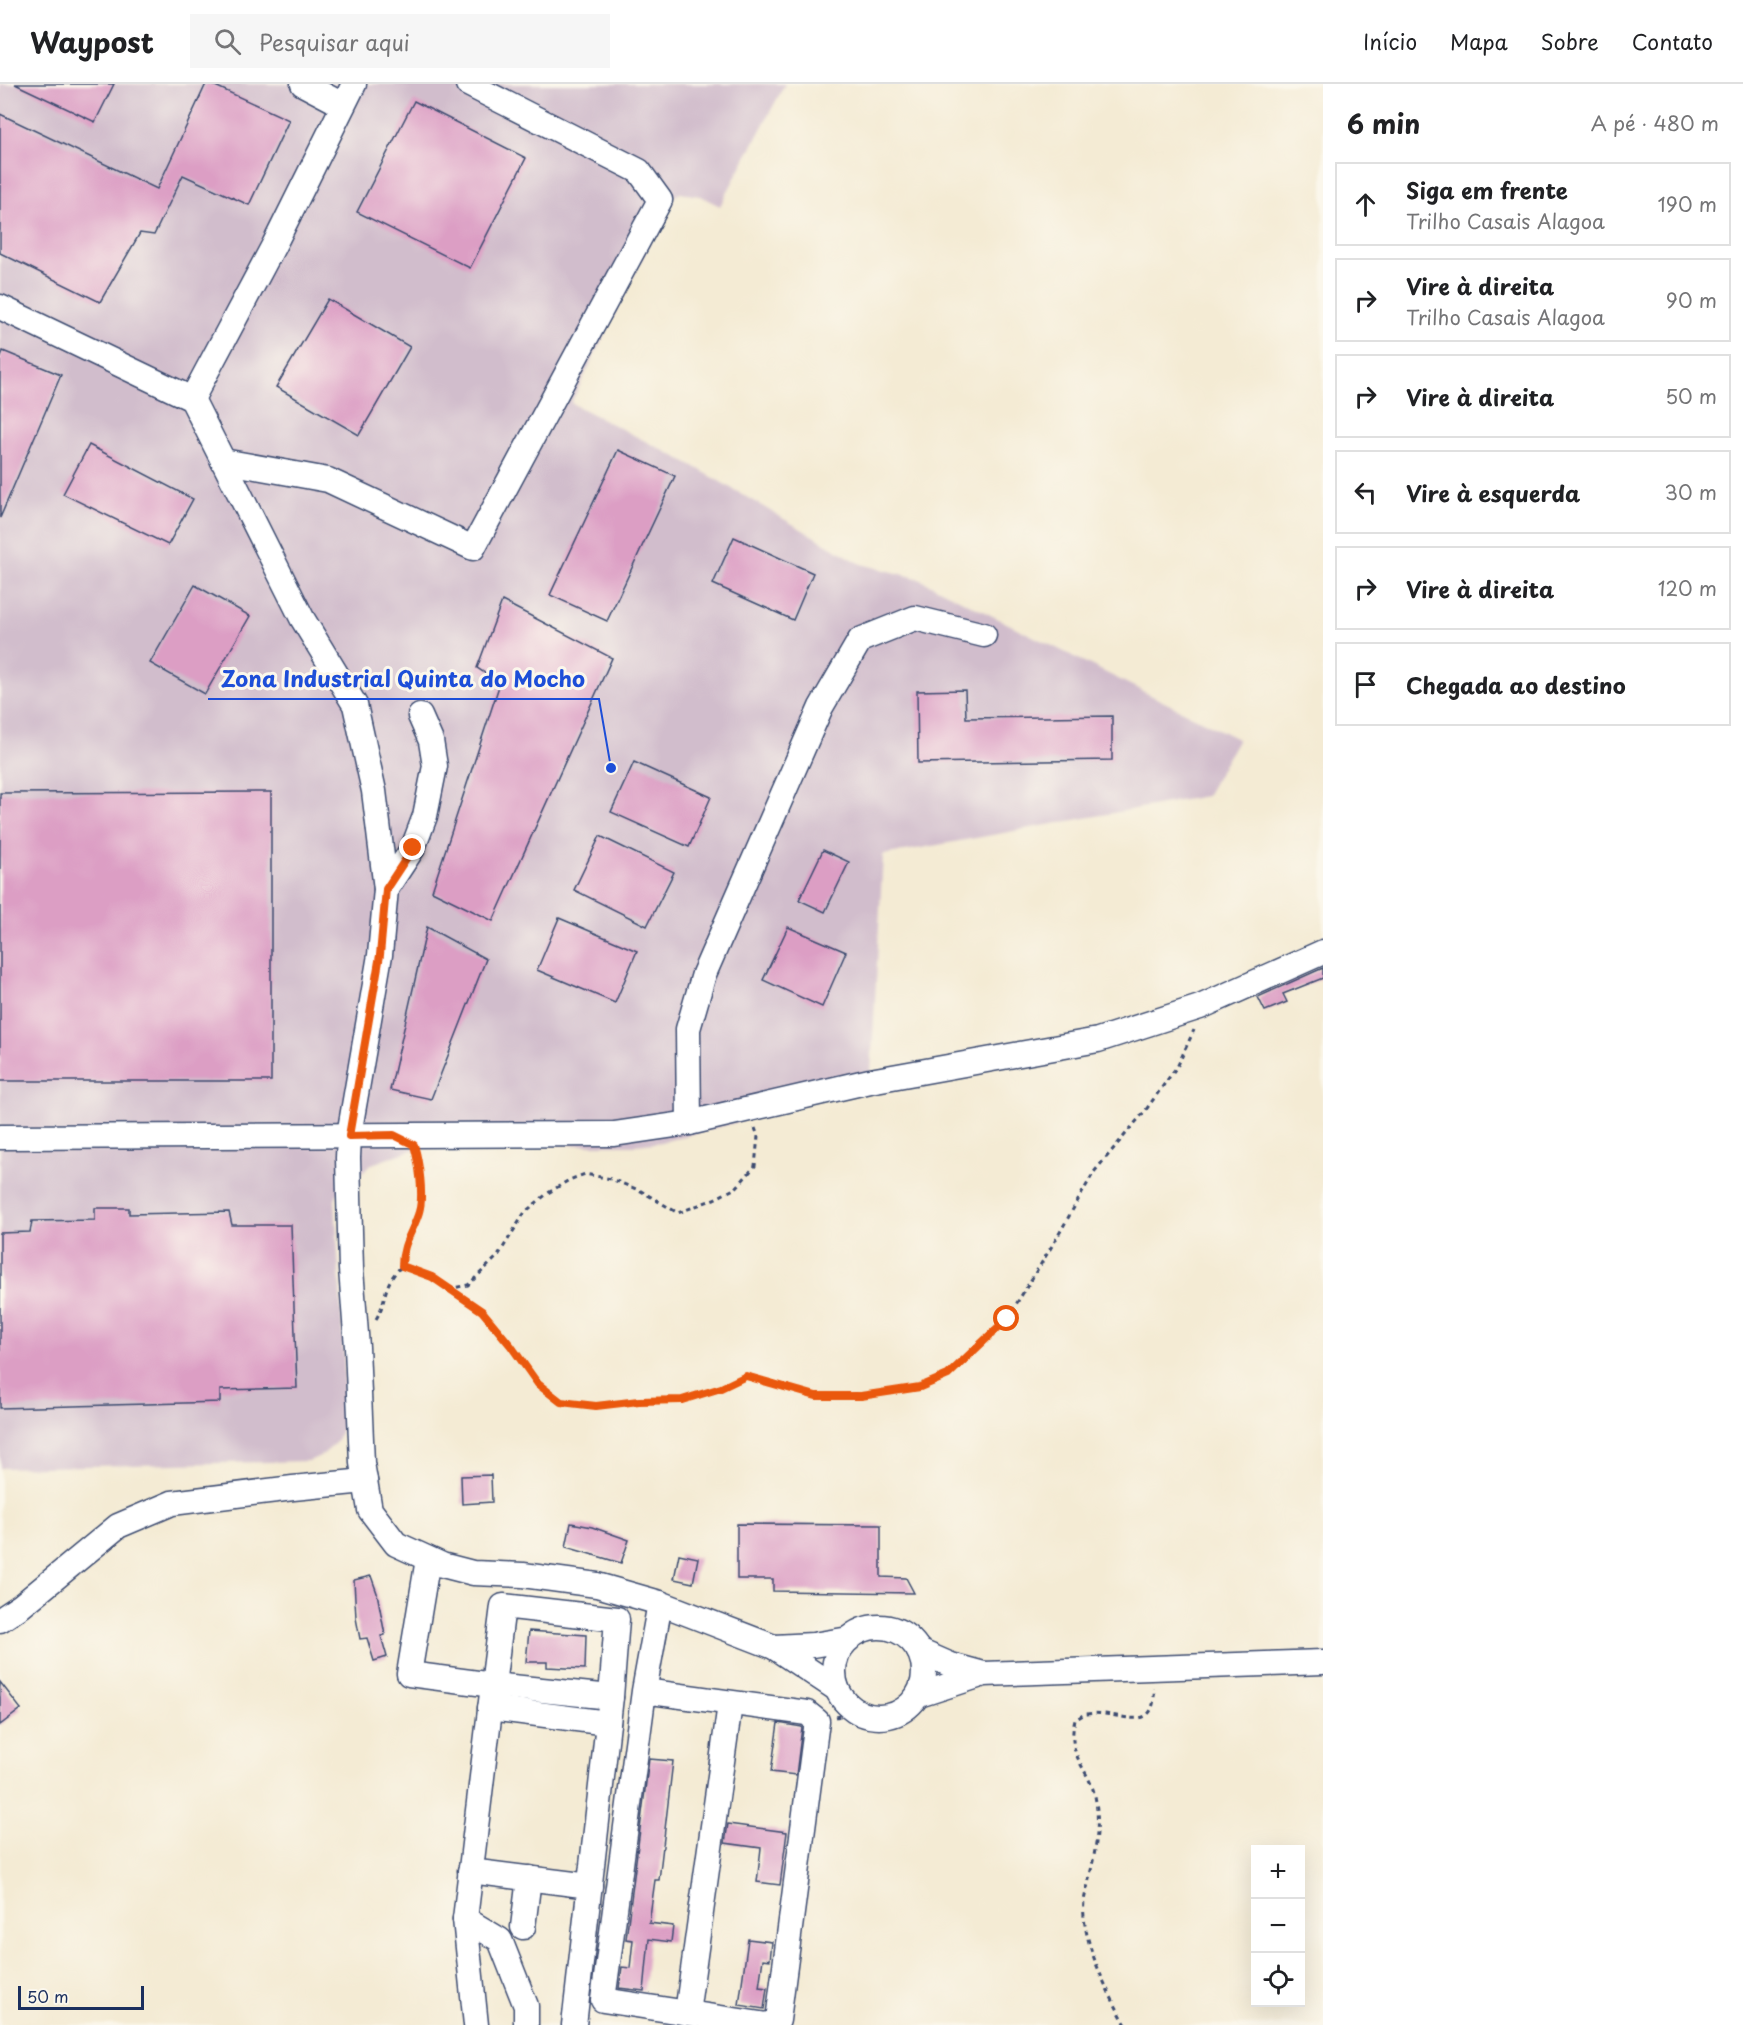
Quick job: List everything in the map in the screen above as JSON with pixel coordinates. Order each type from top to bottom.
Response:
[{"type":"street","points":[[192,399],[274,245],[348,94],[303,84]]},
{"type":"street","points":[[223,461],[328,480],[473,548],[660,200],[639,171],[468,84]]},
{"type":"street","points":[[0,307],[192,399],[302,618],[355,705],[374,790],[386,889],[380,955],[349,1136],[348,1158],[362,1463],[370,1510],[396,1544],[442,1565],[473,1573],[523,1575],[597,1585],[660,1603],[774,1647],[837,1689]]},
{"type":"street","points":[[689,1123],[688,1029],[704,974],[821,707],[860,640],[915,618],[984,635]]},
{"type":"street","points":[[386,889],[413,848],[425,816],[435,766],[431,741],[420,717]]},
{"type":"street","points":[[0,1137],[614,1134],[689,1123],[870,1081],[1098,1040],[1206,1004],[1323,952]]},
{"type":"street","points":[[0,1620],[21,1606],[118,1526],[172,1503],[293,1488],[365,1482]]},
{"type":"street","points":[[428,1559],[409,1674],[492,1697],[608,1723]]},
{"type":"street","points":[[644,1691],[807,1713],[817,1721],[778,2020],[767,2025],[603,2000],[644,1691],[660,1603]]},
{"type":"street","points":[[476,2025],[465,1919],[504,1606],[617,1619],[611,1697],[574,2025]]},
{"type":"street","points":[[879,1627],[895,1630],[909,1638],[919,1651],[924,1665],[924,1681],[919,1695],[907,1708],[892,1716],[874,1717],[857,1712],[845,1702],[837,1689],[834,1667],[842,1647],[849,1639],[863,1631],[879,1627]]},
{"type":"street","points":[[774,1647],[813,1645],[849,1639]]},
{"type":"street","points":[[919,1651],[951,1665],[984,1674]]},
{"type":"street","points":[[919,1695],[984,1674],[1323,1662]]},
{"type":"street","points":[[492,1697],[611,1697]]},
{"type":"street","points":[[687,2013],[730,1704]]},
{"type":"street","points":[[470,1871],[590,1886]]},
{"type":"street","points":[[523,1927],[529,1878]]},
{"type":"street","points":[[465,1919],[500,1940],[526,2006],[526,2025]]},
{"type":"path","points":[[402,1266],[432,1277],[482,1311],[538,1384],[561,1402],[596,1406],[639,1401],[682,1400],[721,1388],[746,1376],[816,1396],[861,1396],[920,1387],[948,1375],[1007,1319],[1094,1172],[1145,1111],[1178,1065],[1206,1004]]},
{"type":"path","points":[[448,1288],[468,1285],[498,1256],[525,1212],[548,1192],[585,1174],[611,1179],[641,1191],[678,1213],[714,1200],[736,1188],[755,1166],[758,1136],[749,1109]]},
{"type":"path","points":[[357,1347],[379,1314],[385,1290],[394,1273],[402,1266],[407,1235],[419,1211],[420,1164],[414,1145],[394,1135]]},
{"type":"path","points":[[1126,2025],[1100,1970],[1084,1919],[1084,1900],[1097,1834],[1096,1800],[1073,1747],[1072,1732],[1075,1720],[1086,1714],[1136,1719],[1144,1717],[1151,1710],[1155,1696],[1153,1668]]},
{"type":"shaded area","points":[[0,84],[785,84],[720,206],[700,196],[680,193],[672,198],[571,403],[690,464],[861,564],[917,578],[1238,739],[1206,796],[883,855],[871,1072],[742,1121],[662,1142],[636,1145],[450,1145],[411,1150],[372,1164],[338,1191],[335,1200],[344,1361],[344,1422],[336,1442],[324,1454],[309,1461],[0,1468]]},
{"type":"building","points":[[15,84],[114,84],[95,122]]},
{"type":"building","points":[[206,84],[211,84],[289,120],[249,205],[183,175],[154,235],[140,233],[100,302],[0,253],[0,114],[157,189]]},
{"type":"building","points":[[414,101],[526,158],[470,268],[357,212]]},
{"type":"building","points":[[328,299],[410,347],[359,435],[276,387]]},
{"type":"building","points":[[3,351],[61,375],[0,518],[0,359]]},
{"type":"building","points":[[89,445],[193,499],[168,545],[63,494]]},
{"type":"building","points":[[618,450],[675,476],[607,621],[550,595]]},
{"type":"building","points":[[734,537],[813,573],[793,620],[713,584]]},
{"type":"building","points":[[195,585],[250,616],[205,694],[150,663]]},
{"type":"building","points":[[502,601],[612,658],[493,921],[432,891],[500,683],[477,668]]},
{"type":"building","points":[[965,690],[966,718],[1112,716],[1112,760],[918,763],[917,691]]},
{"type":"building","points":[[634,762],[711,797],[689,847],[611,812]]},
{"type":"building","points":[[271,792],[271,1081],[0,1081],[0,793]]},
{"type":"building","points":[[600,836],[674,872],[647,926],[574,890]]},
{"type":"building","points":[[823,850],[849,862],[825,912],[799,900]]},
{"type":"building","points":[[559,918],[637,951],[615,1003],[537,970]]},
{"type":"building","points":[[427,927],[486,959],[431,1099],[390,1090]]},
{"type":"building","points":[[788,927],[846,952],[822,1007],[763,980]]},
{"type":"building","points":[[1323,968],[1323,978],[1283,994],[1287,1002],[1265,1011],[1258,997]]},
{"type":"building","points":[[95,1208],[129,1208],[129,1214],[229,1212],[232,1225],[291,1225],[297,1388],[220,1390],[220,1402],[0,1408],[0,1233],[30,1232],[32,1221],[95,1220]]},
{"type":"building","points":[[491,1475],[492,1502],[462,1504],[461,1476]]},
{"type":"building","points":[[571,1523],[592,1527],[629,1540],[621,1563],[566,1547]]},
{"type":"building","points":[[737,1524],[881,1525],[881,1577],[906,1578],[914,1593],[773,1591],[773,1579],[737,1579]]},
{"type":"building","points":[[679,1554],[698,1558],[693,1583],[674,1579]]},
{"type":"building","points":[[371,1576],[377,1593],[385,1635],[381,1636],[387,1657],[374,1661],[367,1638],[360,1639],[356,1618],[354,1580]]},
{"type":"building","points":[[529,1631],[586,1635],[585,1669],[547,1667],[547,1662],[526,1662]]},
{"type":"building","points":[[0,1682],[21,1709],[0,1725]]},
{"type":"building","points":[[778,1723],[802,1727],[796,1775],[771,1772]]},
{"type":"building","points":[[649,1759],[673,1761],[659,1880],[655,1880],[649,1923],[673,1926],[671,1942],[649,1939],[644,1991],[619,1988],[622,1967],[630,1968],[633,1940],[626,1939]]},
{"type":"building","points":[[728,1824],[787,1832],[780,1885],[757,1882],[761,1848],[725,1843]]},
{"type":"building","points":[[748,1939],[772,1942],[770,1960],[763,1959],[759,1987],[767,1988],[764,2009],[739,2005]]},
{"type":"place","name":"Zona Industrial Quinta do Mocho","points":[[611,768]]},
{"type":"route","points":[[413,848],[386,889],[380,955],[349,1136],[394,1135],[414,1145],[420,1164],[419,1211],[407,1235],[402,1266],[432,1277],[482,1311],[538,1384],[561,1402],[596,1406],[664,1399],[682,1400],[721,1388],[746,1376],[816,1396],[861,1396],[888,1393],[920,1387],[948,1375],[1007,1319]]}]
